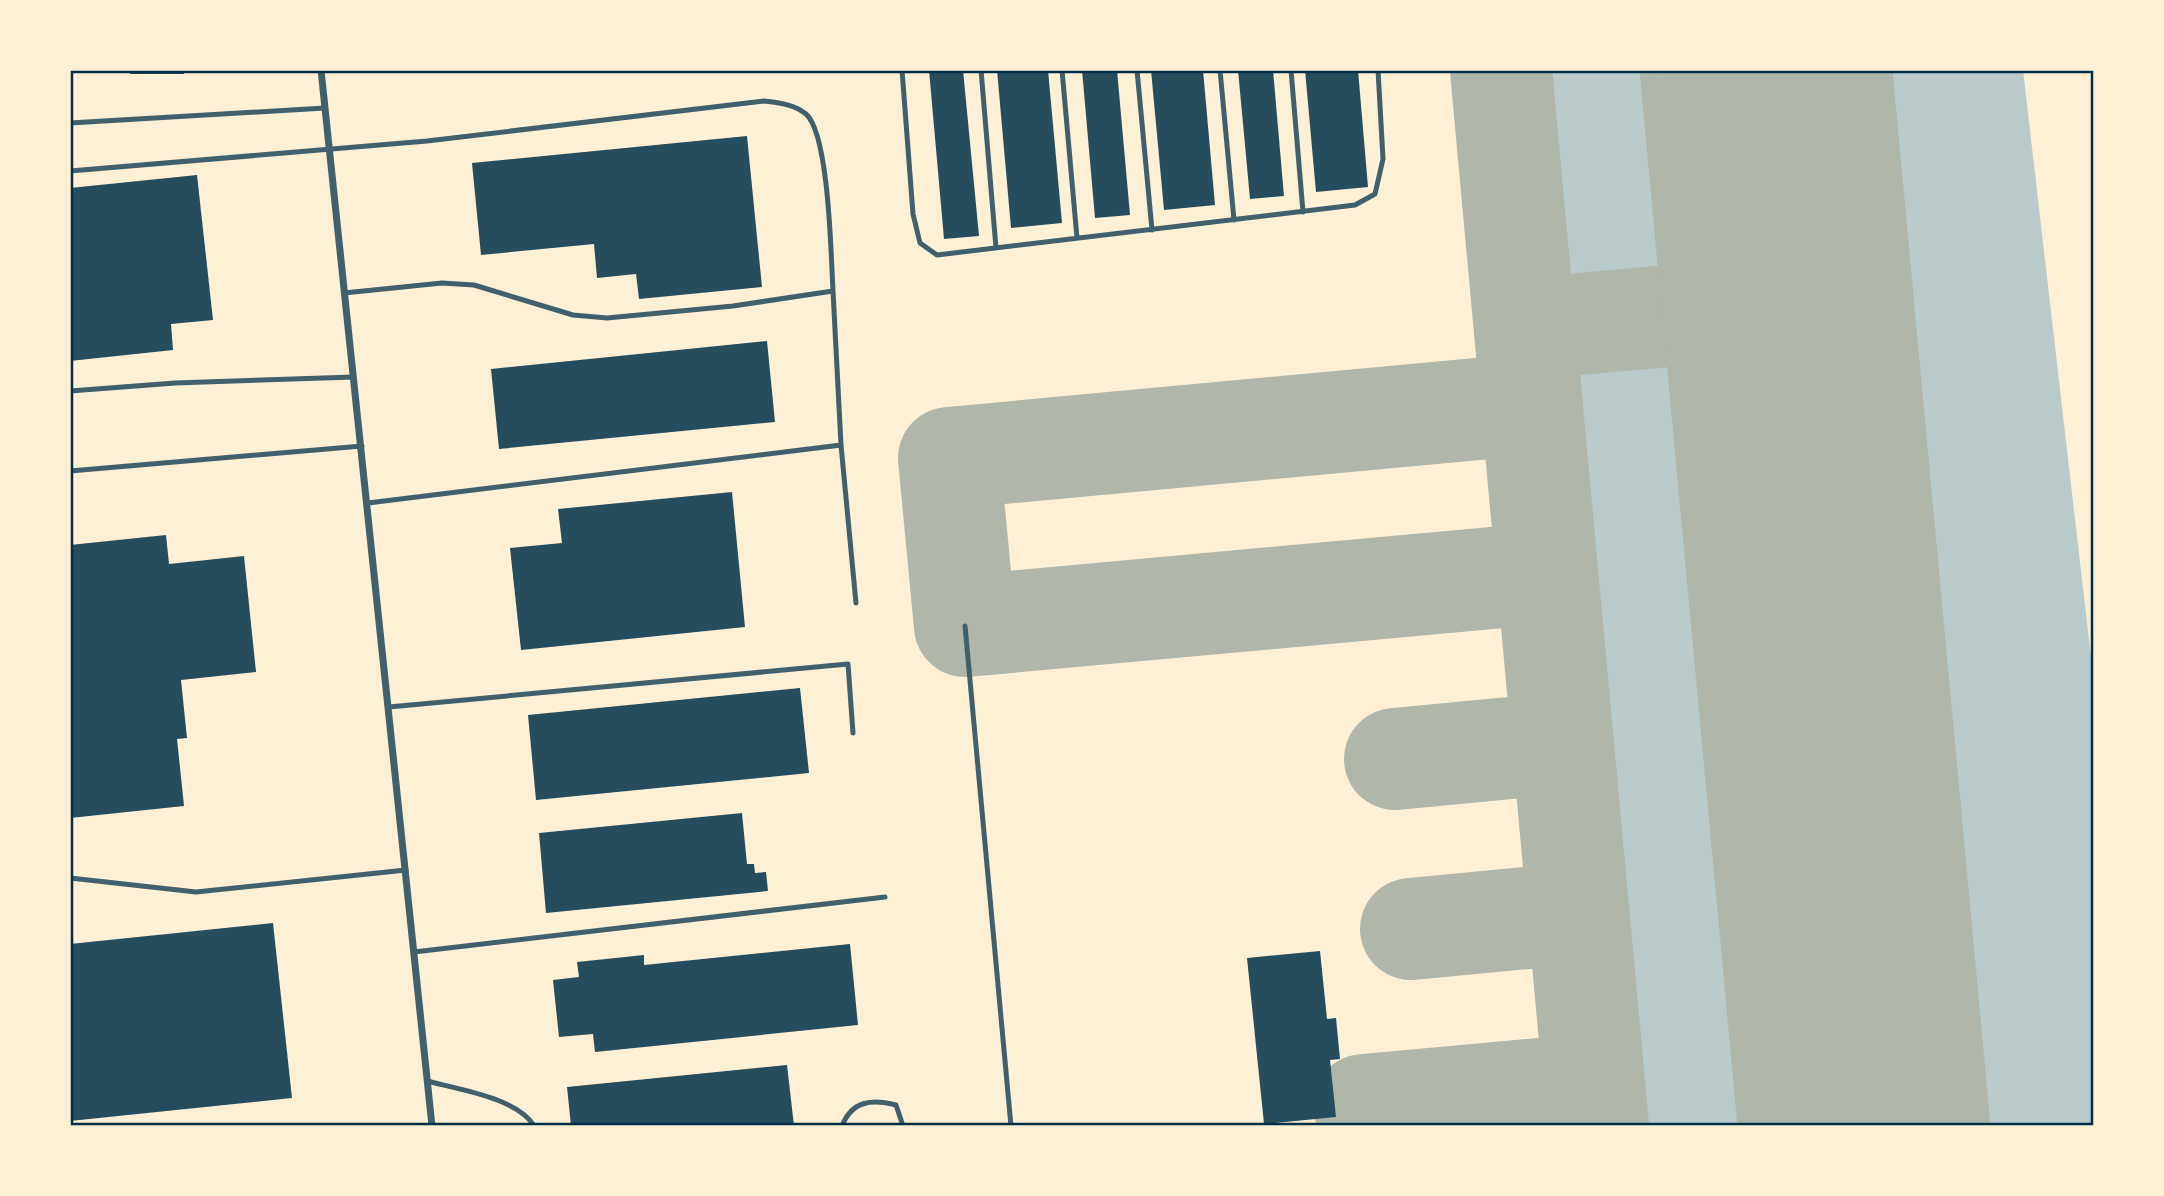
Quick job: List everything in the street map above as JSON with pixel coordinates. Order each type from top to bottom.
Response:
[{"type":"street","points":[[321,70],[432,1126]]},
{"type":"lane","points":[[902,70],[914,214],[920,243],[937,255],[1355,205],[1375,194],[1383,159],[1378,70]]},
{"type":"lane","points":[[981,70],[996,248]]},
{"type":"lane","points":[[1062,70],[1077,238]]},
{"type":"lane","points":[[1137,70],[1152,230]]},
{"type":"lane","points":[[1220,70],[1234,220]]},
{"type":"lane","points":[[1291,70],[1303,212]]},
{"type":"lane","points":[[70,171],[427,141],[749,102],[764,101],[795,107],[808,116],[819,136],[833,291],[841,445],[856,603]]},
{"type":"lane","points":[[70,123],[325,108]]},
{"type":"lane","points":[[344,293],[442,283],[474,285],[573,315],[607,318],[733,306],[833,291]]},
{"type":"lane","points":[[70,391],[175,383],[354,377]]},
{"type":"lane","points":[[368,503],[841,445]]},
{"type":"lane","points":[[70,471],[362,446]]},
{"type":"lane","points":[[965,626],[1012,1126]]},
{"type":"lane","points":[[389,707],[848,664],[853,733]]},
{"type":"lane","points":[[70,878],[196,892],[406,870]]},
{"type":"lane","points":[[414,953],[885,897]]},
{"type":"lane","points":[[427,1081],[512,1106],[530,1119],[534,1126]]},
{"type":"lane","points":[[842,1126],[845,1118],[859,1105],[877,1100],[896,1105],[903,1126]]},
{"type":"shaded area","points":[[1522,70],[1715,70],[1734,275],[1643,297],[1557,290],[1536,210]]},
{"type":"shaded area","points":[[1824,70],[2023,70],[2094,683],[2094,1126],[1923,1126]]},
{"type":"shaded area","points":[[1663,338],[1733,343],[1740,347],[1812,1126],[1620,1126],[1558,460],[1567,361]]},
{"type":"building","points":[[130,70],[184,70],[184,74],[130,74]]},
{"type":"building","points":[[929,70],[963,70],[979,236],[944,239]]},
{"type":"building","points":[[997,70],[1048,70],[1062,223],[1011,228]]},
{"type":"building","points":[[1082,70],[1117,70],[1130,215],[1095,218]]},
{"type":"building","points":[[1151,70],[1203,70],[1215,205],[1164,210]]},
{"type":"building","points":[[1238,70],[1273,70],[1284,196],[1250,199]]},
{"type":"building","points":[[1305,70],[1358,70],[1368,187],[1316,192]]},
{"type":"building","points":[[747,136],[762,287],[639,299],[636,274],[597,278],[594,244],[481,255],[472,163]]},
{"type":"building","points":[[197,175],[213,320],[171,324],[173,350],[70,361],[70,188]]},
{"type":"building","points":[[767,341],[775,422],[499,449],[491,369]]},
{"type":"building","points":[[732,492],[745,627],[521,650],[510,548],[562,543],[558,509]]},
{"type":"building","points":[[166,535],[169,564],[244,556],[256,672],[181,680],[187,738],[177,739],[184,806],[70,818],[70,545]]},
{"type":"building","points":[[800,688],[809,773],[536,800],[528,715]]},
{"type":"building","points":[[742,813],[747,864],[754,864],[755,873],[766,872],[768,891],[546,913],[539,833]]},
{"type":"building","points":[[273,923],[292,1098],[70,1121],[70,944]]},
{"type":"building","points":[[850,944],[858,1025],[595,1052],[593,1034],[559,1037],[553,980],[579,977],[577,962],[644,955],[644,965]]},
{"type":"building","points":[[1320,951],[1327,1019],[1336,1018],[1340,1059],[1330,1060],[1336,1117],[1264,1124],[1247,958]]},
{"type":"building","points":[[787,1065],[794,1126],[571,1126],[567,1087]]},
{"type":"taxiway","points":[[1501,70],[1598,1126]]},
{"type":"taxiway","points":[[1525,329],[1788,305]]},
{"type":"taxiway","points":[[1532,404],[949,458],[965,626],[1547,573]]},
{"type":"taxiway","points":[[1395,759],[1563,743]]},
{"type":"taxiway","points":[[1411,929],[1579,913]]},
{"type":"taxiway","points":[[1364,1105],[1594,1084]]},
{"type":"runway","points":[[1766,70],[1864,1126]]}]
